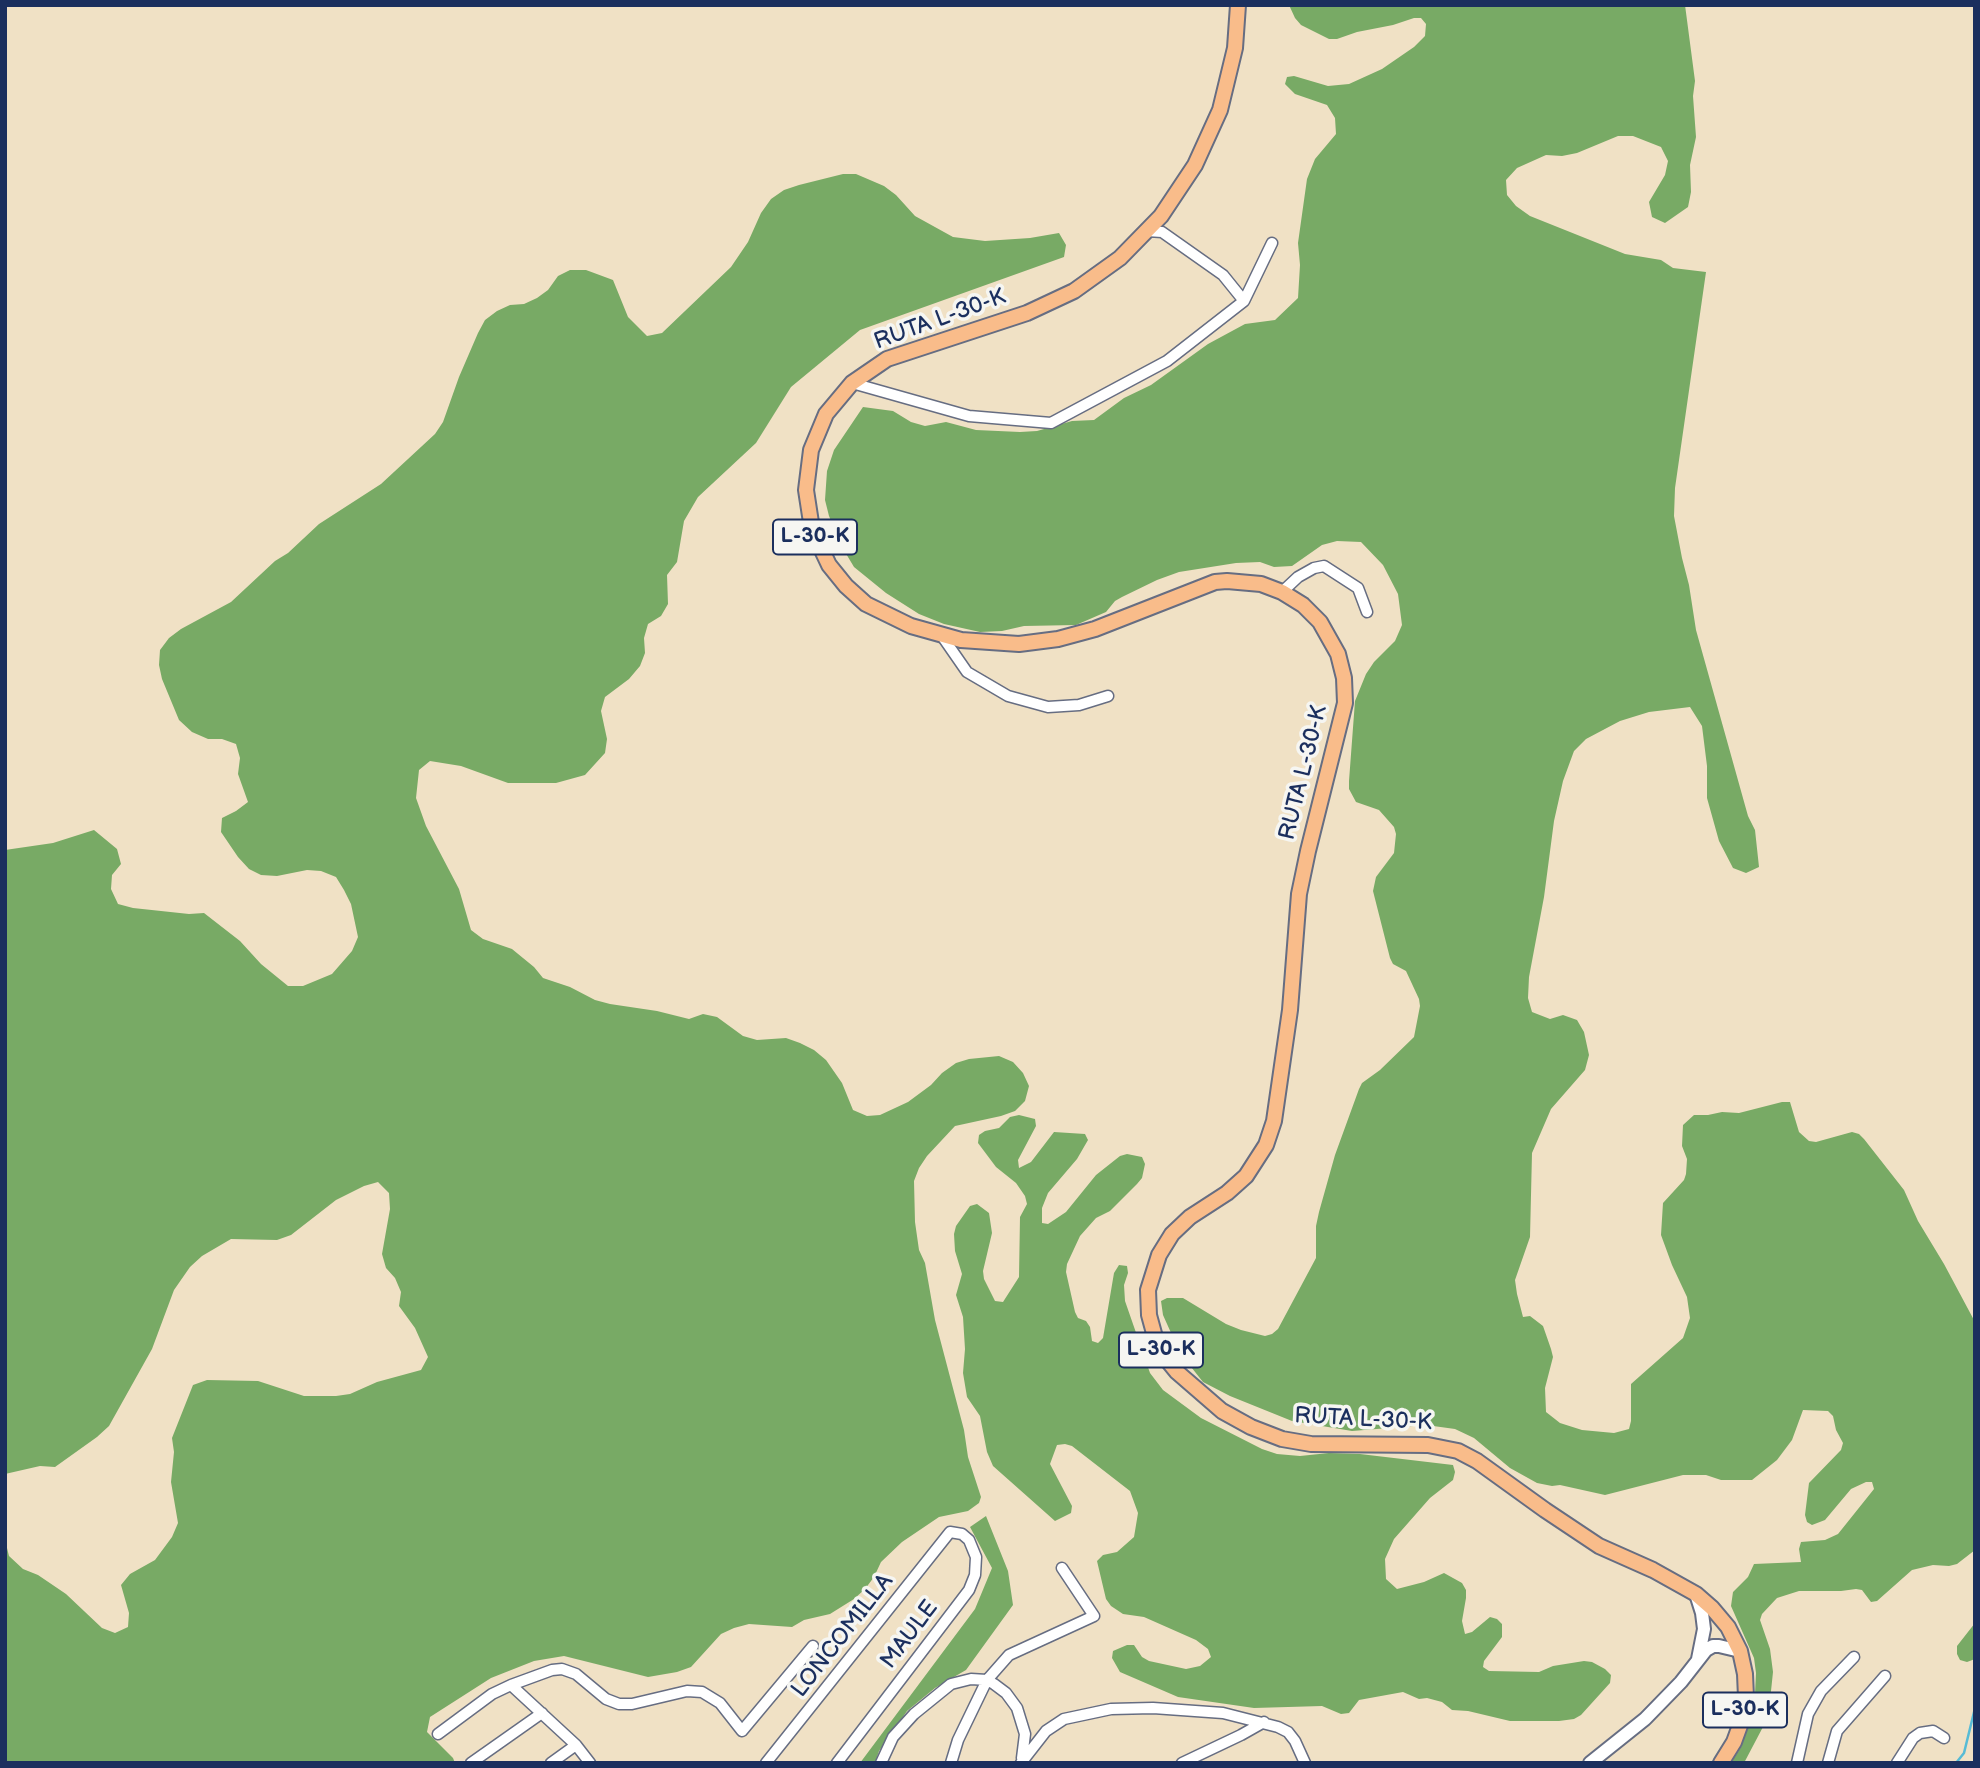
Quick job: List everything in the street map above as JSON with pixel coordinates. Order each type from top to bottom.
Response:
[{"type":"main road","name":"RUTA L-30-K","points":[[1238,5],[1231,69],[1212,129],[1184,183],[1147,231],[1113,264],[1074,291],[1027,313],[887,359],[852,383],[826,414],[811,450],[806,489],[812,529],[829,565],[856,595],[895,619],[942,636],[980,643],[1039,642],[1095,629],[1215,582],[1249,582],[1282,592],[1303,605],[1328,632],[1342,666],[1345,690],[1343,715],[1314,824],[1299,894],[1290,1010],[1276,1109],[1266,1145],[1246,1176],[1227,1193],[1190,1217],[1172,1234],[1158,1255],[1149,1290],[1149,1315],[1155,1337],[1164,1356],[1177,1372],[1222,1410],[1251,1427],[1282,1439],[1311,1444],[1428,1445],[1458,1451],[1486,1467],[1600,1546],[1661,1574],[1696,1594]]},
{"type":"main road","name":"L-30-K","points":[[1696,1594],[1728,1627],[1740,1651],[1745,1674],[1745,1709],[1734,1742],[1721,1763]]},
{"type":"street","points":[[1147,231],[1162,232],[1217,270],[1244,301]]},
{"type":"street","points":[[852,383],[969,416],[1051,423],[1167,360],[1244,301],[1272,243]]},
{"type":"street","points":[[1282,592],[1298,577],[1324,566],[1359,587],[1367,612]]},
{"type":"street","points":[[942,636],[967,672],[1008,696],[1048,707],[1079,705],[1108,695]]},
{"type":"street","name":"LONCOMILLA","points":[[766,1763],[950,1532]]},
{"type":"street","name":"MAULE","points":[[837,1763],[972,1583],[976,1558],[973,1547],[962,1534],[950,1532]]},
{"type":"street","points":[[950,1763],[987,1680],[1009,1655],[1094,1616],[1062,1568]]},
{"type":"street","points":[[1696,1594],[1704,1629],[1697,1662]]},
{"type":"street","points":[[438,1734],[492,1694],[552,1670],[562,1669],[576,1674],[606,1699],[619,1704],[632,1704],[687,1691],[702,1692],[720,1703],[742,1731],[813,1646]]},
{"type":"street","points":[[1590,1763],[1645,1719],[1713,1646],[1740,1651]]},
{"type":"street","points":[[1797,1763],[1808,1714],[1821,1691],[1854,1657]]},
{"type":"street","points":[[1828,1763],[1837,1731],[1885,1676]]},
{"type":"street","points":[[881,1763],[900,1729],[934,1695],[951,1684],[971,1679],[987,1680],[1006,1693],[1021,1716],[1025,1734],[1021,1762]]},
{"type":"street","points":[[511,1685],[576,1745],[590,1763]]},
{"type":"street","points":[[1021,1762],[1051,1727],[1064,1719],[1082,1713],[1153,1708],[1223,1713],[1264,1722],[1288,1732],[1305,1763]]},
{"type":"street","points":[[471,1763],[542,1713]]},
{"type":"street","points":[[1182,1763],[1264,1722]]},
{"type":"street","points":[[1901,1762],[1913,1738],[1920,1733],[1933,1731],[1944,1738]]},
{"type":"street","points":[[551,1763],[576,1745]]},
{"type":"green space","points":[[1289,5],[1685,5],[1695,81],[1693,96],[1696,137],[1690,165],[1691,192],[1688,207],[1665,223],[1652,217],[1649,202],[1665,175],[1668,161],[1661,147],[1633,136],[1618,136],[1577,153],[1546,155],[1517,168],[1506,180],[1507,195],[1530,216],[1625,254],[1661,260],[1673,268],[1706,272],[1675,488],[1674,516],[1696,630],[1748,816],[1755,830],[1759,867],[1746,873],[1733,868],[1719,841],[1707,798],[1707,766],[1702,726],[1690,707],[1649,712],[1620,721],[1586,739],[1574,751],[1563,781],[1554,821],[1528,998],[1532,1012],[1550,1019],[1563,1015],[1577,1020],[1584,1032],[1589,1055],[1585,1070],[1551,1109],[1532,1153],[1530,1237],[1515,1280],[1517,1294],[1523,1317],[1530,1316],[1543,1326],[1553,1357],[1545,1388],[1546,1412],[1560,1423],[1582,1430],[1614,1433],[1629,1429],[1631,1384],[1683,1338],[1690,1318],[1687,1297],[1661,1235],[1663,1203],[1684,1180],[1686,1174],[1687,1159],[1682,1146],[1683,1125],[1694,1115],[1739,1113],[1790,1102],[1799,1132],[1809,1141],[1816,1142],[1852,1132],[1864,1139],[1904,1190],[1918,1221],[1975,1322],[1975,1550],[1957,1564],[1933,1565],[1912,1570],[1877,1601],[1871,1602],[1862,1590],[1856,1589],[1799,1591],[1777,1598],[1760,1620],[1770,1649],[1773,1672],[1769,1710],[1744,1763],[1731,1763],[1741,1747],[1748,1727],[1756,1673],[1754,1658],[1731,1606],[1733,1592],[1748,1577],[1754,1564],[1801,1562],[1801,1542],[1825,1540],[1838,1534],[1874,1489],[1872,1482],[1866,1482],[1851,1489],[1825,1520],[1812,1525],[1807,1522],[1805,1515],[1809,1483],[1841,1450],[1843,1443],[1833,1416],[1828,1411],[1803,1410],[1792,1440],[1777,1460],[1752,1480],[1721,1480],[1706,1475],[1683,1475],[1605,1495],[1537,1483],[1510,1468],[1474,1438],[1455,1429],[1426,1425],[1352,1431],[1292,1421],[1230,1396],[1203,1382],[1180,1353],[1163,1315],[1161,1301],[1167,1298],[1183,1298],[1241,1330],[1265,1336],[1278,1329],[1316,1258],[1319,1212],[1335,1155],[1359,1089],[1362,1083],[1380,1070],[1414,1037],[1419,999],[1406,971],[1393,964],[1390,958],[1373,891],[1376,877],[1394,853],[1396,834],[1394,827],[1379,810],[1356,802],[1349,789],[1355,701],[1366,674],[1395,641],[1402,625],[1398,594],[1383,565],[1361,542],[1337,541],[1322,545],[1292,566],[1274,567],[1260,562],[1236,563],[1179,572],[1122,597],[1106,612],[1076,625],[1024,626],[980,632],[944,624],[919,614],[886,593],[854,567],[829,516],[825,500],[827,471],[834,450],[863,407],[893,411],[911,422],[925,426],[946,422],[976,430],[1037,431],[1072,421],[1094,420],[1124,398],[1151,385],[1208,344],[1245,324],[1275,320],[1298,298],[1298,243],[1307,179],[1315,159],[1336,134],[1335,118],[1327,105],[1295,94],[1285,84],[1287,77],[1294,76],[1328,86],[1349,84],[1382,69],[1414,47],[1425,36],[1426,24],[1421,18],[1414,18],[1329,39],[1301,25]]},
{"type":"green space","points":[[843,174],[856,174],[884,186],[915,216],[953,237],[985,241],[1059,233],[1066,245],[1064,257],[860,330],[791,387],[756,443],[698,497],[684,521],[677,562],[667,575],[668,604],[661,616],[648,624],[644,638],[645,653],[640,666],[629,679],[605,697],[601,711],[607,739],[605,753],[585,775],[556,783],[508,783],[461,766],[430,761],[419,770],[416,798],[426,826],[459,889],[471,930],[483,939],[512,949],[543,978],[610,1004],[689,1019],[703,1014],[717,1017],[743,1036],[757,1040],[786,1038],[800,1043],[826,1060],[842,1083],[853,1110],[867,1116],[880,1115],[908,1102],[956,1063],[969,1059],[999,1056],[1013,1062],[1023,1073],[1029,1086],[1025,1101],[1015,1111],[955,1126],[927,1156],[914,1181],[919,1250],[925,1263],[935,1320],[964,1430],[968,1457],[981,1497],[979,1503],[968,1511],[939,1517],[902,1542],[881,1562],[865,1589],[830,1614],[804,1620],[792,1627],[749,1624],[734,1628],[721,1634],[691,1667],[648,1677],[564,1656],[534,1661],[491,1678],[430,1717],[427,1732],[455,1763],[5,1763],[5,1540],[9,1556],[23,1569],[38,1575],[66,1594],[102,1628],[115,1633],[128,1627],[129,1613],[121,1585],[130,1574],[155,1560],[172,1537],[178,1523],[171,1482],[174,1452],[172,1438],[193,1385],[207,1380],[258,1381],[304,1396],[336,1396],[350,1394],[377,1382],[421,1370],[428,1357],[415,1328],[399,1306],[401,1292],[395,1278],[386,1268],[382,1254],[390,1209],[389,1193],[378,1182],[336,1200],[291,1235],[277,1240],[231,1239],[202,1256],[190,1267],[174,1290],[152,1349],[109,1426],[55,1467],[40,1466],[5,1474],[5,850],[53,843],[94,830],[117,849],[121,864],[112,875],[111,889],[118,904],[189,914],[204,913],[240,941],[261,964],[288,986],[303,986],[332,974],[352,951],[358,937],[351,904],[344,890],[336,877],[321,871],[261,875],[249,869],[238,857],[221,832],[222,818],[248,802],[238,774],[240,758],[236,744],[222,739],[208,739],[192,732],[179,720],[162,679],[160,650],[169,638],[181,629],[231,602],[319,524],[381,484],[435,434],[443,422],[478,333],[485,320],[497,311],[537,298],[548,290],[558,276],[570,270],[586,270],[613,280],[628,317],[647,336],[662,333],[731,267],[771,199],[784,190]]},
{"type":"green space","points":[[1019,1115],[1035,1119],[1036,1126],[1018,1160],[1019,1168],[1031,1162],[1054,1132],[1085,1134],[1088,1140],[1077,1159],[1048,1193],[1042,1208],[1042,1223],[1048,1224],[1066,1212],[1096,1175],[1120,1156],[1127,1154],[1142,1157],[1145,1164],[1142,1178],[1137,1184],[1110,1211],[1096,1218],[1080,1236],[1067,1264],[1066,1272],[1075,1312],[1078,1318],[1086,1321],[1090,1327],[1092,1341],[1098,1343],[1103,1338],[1114,1273],[1119,1265],[1127,1266],[1125,1301],[1150,1373],[1163,1390],[1201,1418],[1277,1454],[1360,1454],[1453,1465],[1453,1480],[1430,1498],[1394,1539],[1385,1559],[1386,1579],[1397,1589],[1444,1573],[1462,1583],[1466,1590],[1462,1621],[1465,1634],[1472,1632],[1490,1617],[1502,1624],[1502,1637],[1484,1661],[1483,1667],[1489,1671],[1539,1672],[1553,1666],[1584,1661],[1605,1669],[1611,1675],[1610,1683],[1581,1715],[1559,1721],[1510,1721],[1452,1710],[1442,1702],[1419,1699],[1403,1692],[1359,1700],[1349,1713],[1341,1714],[1322,1706],[1254,1708],[1178,1697],[1120,1672],[1112,1658],[1113,1651],[1127,1645],[1134,1645],[1142,1657],[1149,1661],[1186,1669],[1200,1666],[1211,1657],[1208,1649],[1196,1640],[1144,1617],[1123,1614],[1106,1599],[1097,1561],[1103,1555],[1117,1552],[1134,1537],[1138,1513],[1130,1491],[1072,1446],[1057,1445],[1050,1464],[1072,1506],[1071,1513],[1055,1521],[993,1466],[987,1452],[980,1416],[967,1397],[963,1373],[963,1317],[956,1295],[962,1274],[955,1251],[954,1234],[956,1226],[970,1206],[977,1204],[989,1213],[992,1233],[983,1271],[984,1279],[995,1301],[1003,1302],[1019,1277],[1020,1217],[1027,1204],[1016,1183],[996,1167],[978,1143],[979,1135],[999,1128],[1010,1117]]},
{"type":"green space","points":[[986,1516],[1008,1571],[1013,1605],[966,1670],[935,1688],[907,1711],[879,1751],[875,1763],[860,1763],[975,1609],[992,1568],[970,1527]]},
{"type":"green space","points":[[1975,1623],[1975,1659],[1967,1662],[1960,1660],[1957,1646]]},
{"type":"waterway","points":[[1956,1763],[1964,1753],[1975,1708]]}]
